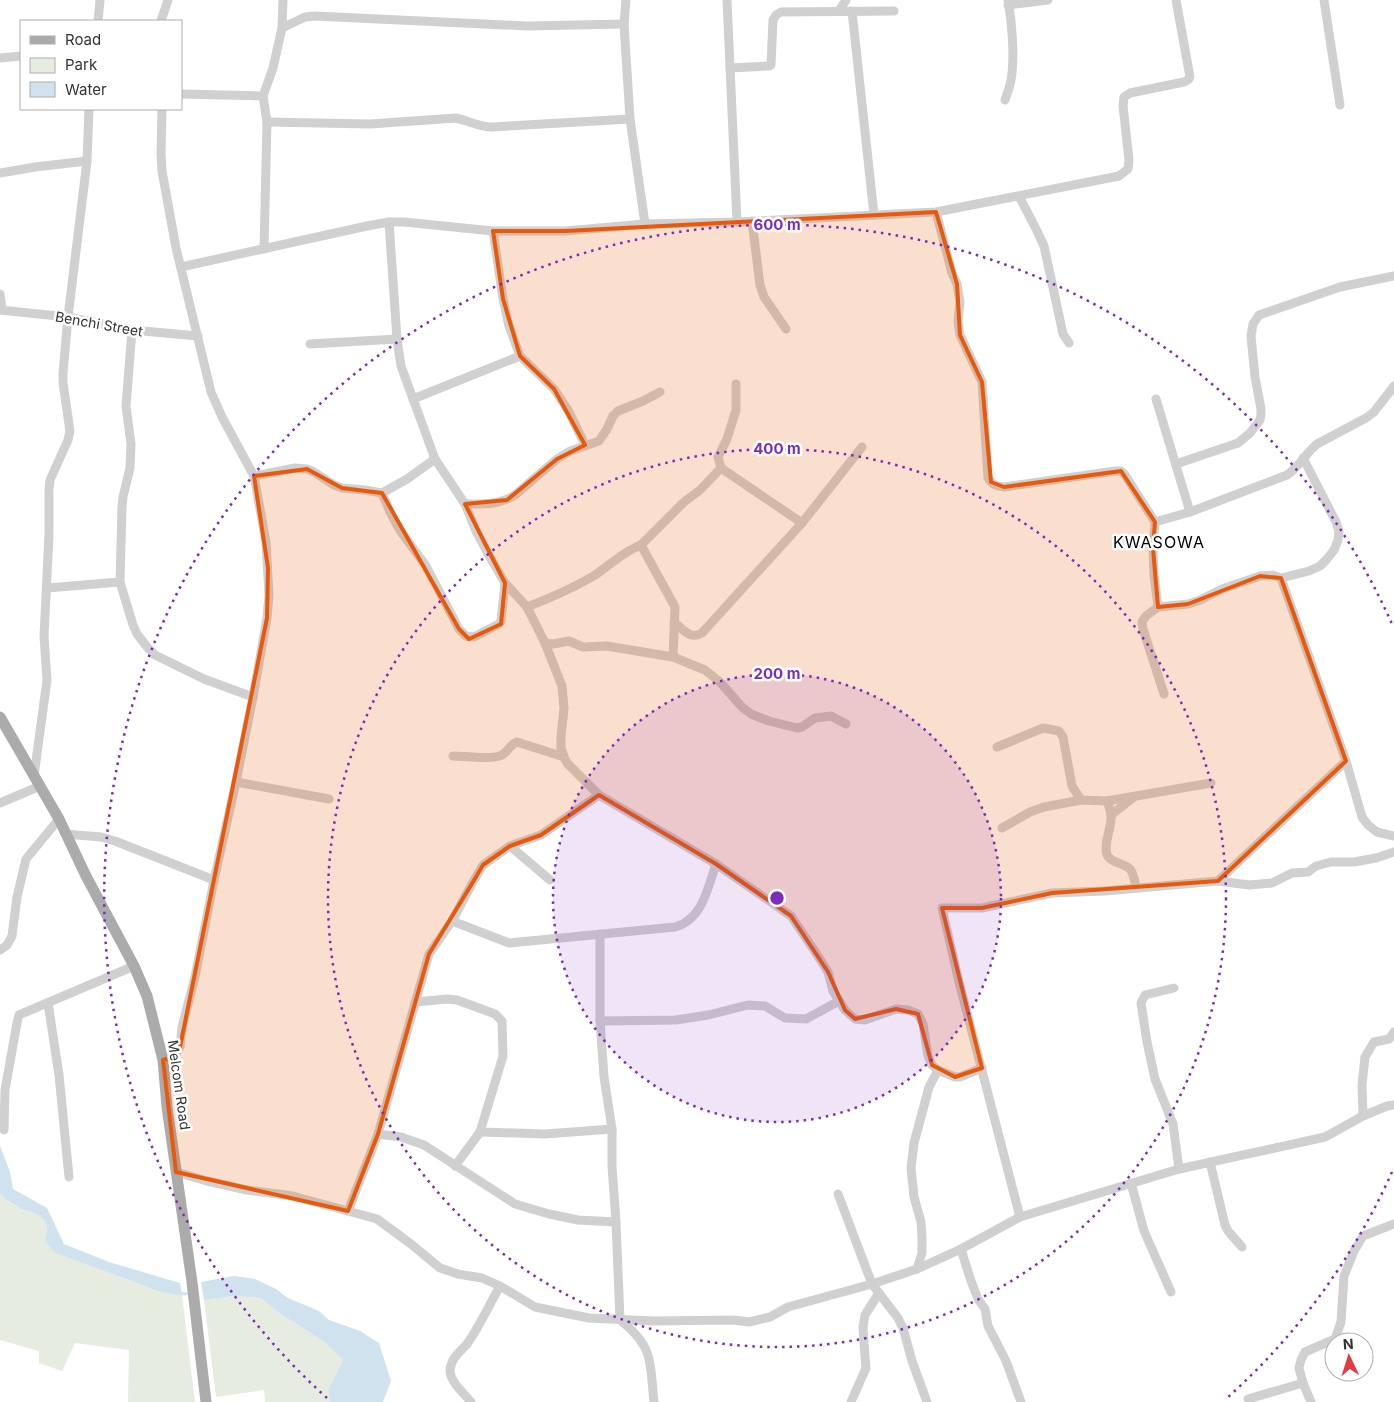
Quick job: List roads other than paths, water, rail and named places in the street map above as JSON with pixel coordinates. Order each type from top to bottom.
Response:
[{"type":"main road","name":"Melcom Road","points":[[0,717],[59,819],[134,966],[147,996],[163,1060],[206,1402]]},
{"type":"street","points":[[98,20],[100,0]]},
{"type":"street","points":[[161,20],[168,0]]},
{"type":"street","points":[[264,249],[267,122],[263,96],[273,68],[282,28],[283,0]]},
{"type":"street","points":[[626,0],[624,24],[630,118],[645,224]]},
{"type":"street","points":[[727,0],[737,222]]},
{"type":"street","points":[[839,11],[846,0]]},
{"type":"street","points":[[1005,100],[1011,82],[1012,71],[1012,23],[1008,2],[1048,0]]},
{"type":"street","points":[[181,267],[389,222],[493,230],[565,231],[645,224],[737,222],[936,212],[1120,176],[1128,169],[1129,160],[1123,106],[1124,97],[1184,82],[1190,77],[1176,0]]},
{"type":"street","points":[[1324,0],[1340,105]]},
{"type":"street","points":[[852,11],[874,215]]},
{"type":"street","points":[[730,68],[771,65],[774,20],[776,15],[782,12],[894,11]]},
{"type":"street","points":[[282,28],[305,18],[315,16],[528,26],[624,24]]},
{"type":"street","points":[[0,58],[20,56]]},
{"type":"street","points":[[182,94],[263,96]]},
{"type":"street","points":[[0,803],[37,781],[46,680],[44,636],[49,535],[48,490],[50,480],[68,440],[70,431],[63,383],[68,317],[87,161],[90,110]]},
{"type":"street","points":[[162,110],[162,171],[172,231],[214,398],[222,417],[254,476],[266,542],[269,595],[267,618],[253,697],[197,968],[182,1027],[180,1047],[174,1057],[163,1060]]},
{"type":"street","points":[[267,122],[370,124],[456,118],[479,126],[492,127],[630,118]]},
{"type":"street","points":[[0,173],[87,161]]},
{"type":"street","points":[[1019,196],[1044,246],[1063,334],[1069,343]]},
{"type":"street","points":[[936,212],[952,273],[957,284],[960,302],[958,322],[960,335],[982,382],[988,478],[996,486],[1004,487],[1121,471],[1155,522],[1153,548],[1158,607]]},
{"type":"street","points":[[752,221],[760,285],[764,297],[786,329]]},
{"type":"street","points":[[389,222],[397,339],[401,366],[435,459],[465,504],[476,531],[505,583],[527,608],[545,643],[562,686],[564,709],[561,736],[564,757],[567,763],[599,795],[716,864],[791,916],[828,972],[833,991],[839,1001],[855,1019],[864,1020],[896,1010],[908,1010],[918,1014],[923,1024],[928,1056],[932,1065],[938,1070],[954,1077],[960,1077],[982,1068]]},
{"type":"street","points":[[493,230],[503,299],[520,356],[554,389],[568,410],[585,445]]},
{"type":"street","points":[[1176,464],[1238,443],[1250,433],[1260,420],[1261,410],[1255,377],[1251,336],[1253,324],[1259,315],[1340,287],[1394,276]]},
{"type":"street","points":[[0,294],[1,310]]},
{"type":"street","name":"Benchi Street","points":[[1,310],[68,317],[132,330],[198,336]]},
{"type":"street","points":[[132,330],[126,406],[130,444],[130,468],[122,507],[120,582],[133,626],[137,634],[155,655],[204,680],[253,697]]},
{"type":"street","points":[[310,344],[397,339]]},
{"type":"street","points":[[413,399],[520,356]]},
{"type":"street","points":[[736,384],[736,410],[727,439],[718,457],[721,468],[802,523]]},
{"type":"street","points":[[1155,522],[1190,512],[1287,476],[1316,444],[1374,412],[1394,386]]},
{"type":"street","points":[[465,504],[490,504],[508,500],[557,459],[570,451],[599,441],[607,430],[613,416],[618,411],[660,392]]},
{"type":"street","points":[[1156,399],[1190,512]]},
{"type":"street","points":[[674,622],[692,636],[698,636],[702,633],[802,523],[862,447]]},
{"type":"street","points":[[1164,694],[1143,629],[1142,622],[1146,616],[1158,607],[1188,604],[1222,589],[1260,576],[1273,575],[1281,578],[1309,571],[1320,566],[1334,550],[1339,531],[1336,522],[1303,458]]},
{"type":"street","points":[[254,476],[295,468],[307,469],[334,486],[382,493],[407,479],[435,459]]},
{"type":"street","points":[[527,608],[553,597],[594,575],[632,548],[641,545],[721,468]]},
{"type":"street","points":[[382,493],[399,530],[426,566],[459,629],[466,636],[474,637],[498,625],[505,583]]},
{"type":"street","points":[[641,545],[675,608],[673,657]]},
{"type":"street","points":[[1281,578],[1346,761],[1362,817],[1377,832],[1394,836]]},
{"type":"street","points":[[47,588],[120,582]]},
{"type":"street","points":[[545,643],[553,644],[569,641],[583,647],[607,646],[673,657],[705,670],[720,682],[742,707],[752,714],[769,721],[797,728],[802,727],[815,718],[831,716],[846,724]]},
{"type":"street","points":[[997,747],[1043,728],[1059,731],[1063,737],[1072,786],[1081,800]]},
{"type":"street","points":[[453,756],[500,756],[517,742],[564,757]]},
{"type":"street","points":[[1218,881],[1346,761]]},
{"type":"street","points":[[236,782],[329,798]]},
{"type":"street","points":[[1002,828],[1030,812],[1044,807],[1081,800],[1107,801],[1211,783]]},
{"type":"street","points":[[348,1211],[378,1134],[429,954],[452,921],[472,882],[483,865],[510,846],[541,835],[599,795]]},
{"type":"street","points":[[1111,815],[1135,796]]},
{"type":"street","points":[[1107,801],[1111,815],[1106,853],[1112,860],[1129,869],[1136,888]]},
{"type":"street","points":[[0,950],[7,946],[12,936],[26,859],[59,819]]},
{"type":"street","points":[[65,834],[101,837],[115,841],[214,880]]},
{"type":"street","points":[[510,846],[550,880]]},
{"type":"street","points":[[1020,1217],[959,982],[942,908],[982,908],[1052,893],[1105,891],[1218,881],[1249,885],[1272,883],[1292,873],[1308,872],[1316,866],[1331,862],[1354,862],[1394,852]]},
{"type":"street","points":[[452,921],[509,943],[675,926],[690,920],[704,901],[716,864]]},
{"type":"street","points":[[600,934],[600,1021],[604,1077],[612,1129],[612,1166],[620,1320],[633,1331],[645,1347],[649,1360],[654,1402]]},
{"type":"street","points":[[4,1130],[5,1090],[18,1018],[21,1014],[134,966]]},
{"type":"street","points":[[1174,988],[1145,995],[1141,1003],[1155,1079],[1173,1124],[1179,1169]]},
{"type":"street","points":[[415,1002],[457,1000],[495,1014],[502,1021],[503,1056],[480,1132],[456,1166]]},
{"type":"street","points":[[600,1021],[676,1020],[748,1005],[765,1006],[785,1018],[806,1019],[839,1001]]},
{"type":"street","points":[[48,1003],[59,1075],[69,1177]]},
{"type":"street","points":[[1363,1116],[1362,1085],[1365,1057],[1374,1042],[1389,1039],[1394,1032]]},
{"type":"street","points":[[917,1269],[922,1253],[922,1236],[921,1222],[914,1197],[911,1168],[914,1144],[929,1087],[938,1070]]},
{"type":"street","points":[[176,1172],[247,1190],[293,1196],[377,1220],[440,1268],[458,1274],[482,1278],[500,1286],[535,1307],[589,1318],[654,1321],[733,1320],[749,1322],[770,1317],[788,1307],[872,1284],[917,1269],[961,1249],[1020,1217],[1179,1169],[1325,1137],[1363,1116],[1387,1106],[1394,1106]]},
{"type":"street","points":[[480,1132],[545,1134],[612,1129]]},
{"type":"street","points":[[378,1134],[401,1137],[424,1145],[516,1204],[548,1214],[578,1220],[616,1222]]},
{"type":"street","points":[[1210,1162],[1225,1226],[1242,1247]]},
{"type":"street","points":[[1131,1183],[1144,1232],[1171,1292]]},
{"type":"street","points":[[838,1194],[872,1284],[898,1318],[903,1328],[912,1361],[927,1402]]},
{"type":"street","points":[[1311,1402],[1299,1368],[1301,1360],[1305,1352],[1335,1339],[1341,1322],[1344,1276],[1354,1251],[1363,1236],[1394,1224]]},
{"type":"street","points":[[961,1249],[975,1292],[985,1309],[988,1326],[1006,1361],[1021,1402]]},
{"type":"street","points":[[471,1402],[456,1384],[450,1370],[453,1360],[468,1342],[500,1286]]},
{"type":"street","points":[[851,1402],[866,1368],[863,1327],[865,1315],[879,1294]]},
{"type":"street","points":[[1248,1398],[1303,1383]]},
{"type":"water","points":[[0,1146],[10,1172],[13,1189],[47,1208],[64,1244],[109,1262],[180,1283],[182,1296],[161,1292],[55,1253],[45,1241],[47,1228],[42,1218],[15,1205],[0,1194]]},
{"type":"water","points":[[234,1276],[255,1279],[276,1289],[288,1298],[319,1311],[329,1320],[360,1331],[379,1343],[391,1381],[383,1402],[330,1402],[328,1390],[343,1360],[323,1341],[276,1311],[261,1298],[235,1296],[204,1300],[201,1282]]},
{"type":"waterway","points":[[179,1292],[184,1294],[190,1293]]},
{"type":"district","name":"KWASOWA","points":[[1159,542]]}]
